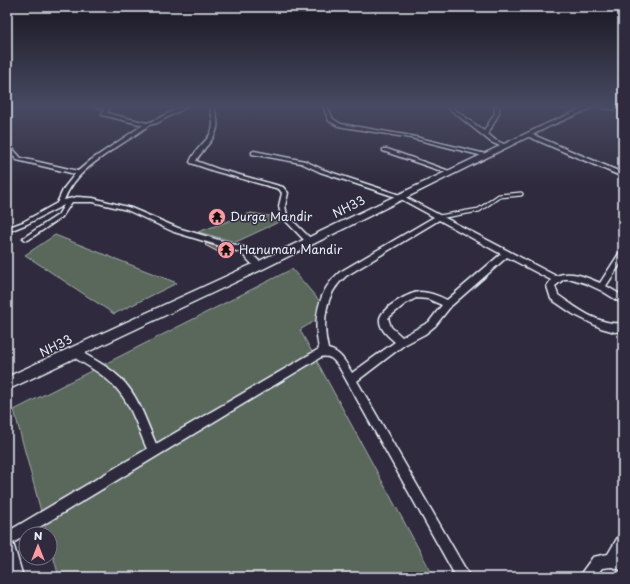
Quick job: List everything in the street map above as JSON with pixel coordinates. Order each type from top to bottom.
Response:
[{"type":"main road","name":"NH33","points":[[7,384],[259,266],[533,133]]},
{"type":"street","points":[[60,203],[68,186],[80,173],[104,154],[128,140],[136,133]]},
{"type":"street","points":[[212,133],[193,162],[281,188],[285,193],[282,206],[284,216],[309,241]]},
{"type":"street","points":[[389,133],[487,155]]},
{"type":"street","points":[[485,134],[493,141],[505,146]]},
{"type":"street","points":[[529,135],[623,175]]},
{"type":"street","points":[[7,147],[13,150],[16,157],[19,159],[80,173]]},
{"type":"street","points":[[385,150],[452,173]]},
{"type":"street","points":[[254,153],[303,162],[322,171],[401,197],[555,279],[567,276],[582,278],[601,287],[623,301]]},
{"type":"street","points":[[26,238],[60,216],[71,200]]},
{"type":"street","points":[[7,230],[25,223],[60,203],[71,200],[93,200],[129,209],[176,230],[243,250],[259,266]]},
{"type":"street","points":[[324,352],[320,332],[320,318],[330,290],[335,281],[343,274],[439,217]]},
{"type":"street","points":[[351,380],[401,342],[432,324],[448,304],[506,254]]},
{"type":"street","points":[[601,287],[623,254]]},
{"type":"street","points":[[555,279],[551,286],[554,297],[576,312],[601,325],[615,328],[623,327]]},
{"type":"street","points":[[401,342],[388,330],[384,322],[386,315],[399,304],[412,295],[421,294],[448,304]]},
{"type":"street","points":[[73,352],[110,377],[120,386],[128,397],[154,452]]},
{"type":"street","points":[[7,539],[324,352],[333,354],[351,380],[463,577]]},
{"type":"street","points":[[587,577],[598,562],[618,562],[623,542]]},
{"type":"street","points":[[7,543],[16,577]]},
{"type":"lane","points":[[439,217],[479,210],[500,196],[521,194]]},
{"type":"green space","points":[[251,213],[276,217],[281,221],[236,242],[198,232]]},
{"type":"green space","points":[[55,235],[177,283],[114,314],[25,255]]},
{"type":"green space","points":[[292,269],[329,312],[300,330],[434,577],[59,577],[56,566],[58,566],[58,526],[45,526],[14,410]]},
{"type":"building","name":"Durga Mandir","points":[[221,211],[225,220],[215,223],[210,214]]},
{"type":"building","name":"Hanuman Mandir","points":[[206,243],[234,252],[226,256],[205,245]]},
{"type":"place","name":"Durga Mandir","points":[[217,217]]},
{"type":"place","name":"Hanuman Mandir","points":[[226,250]]}]
